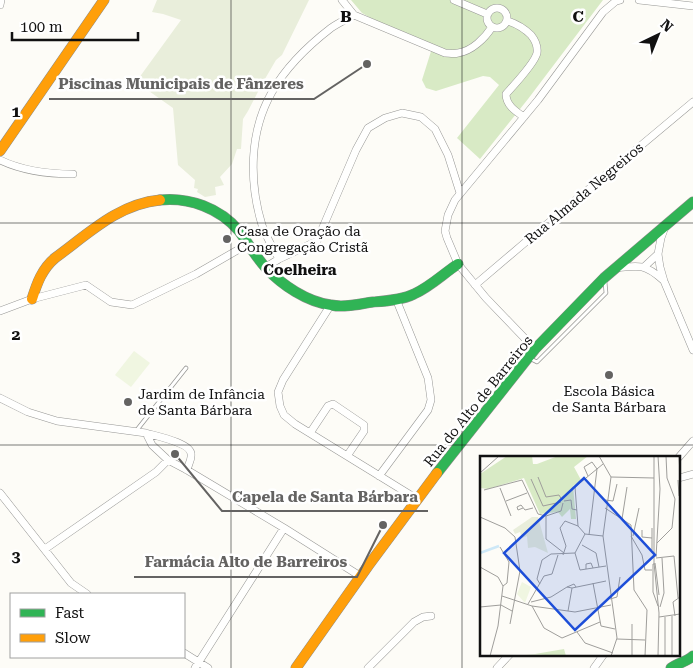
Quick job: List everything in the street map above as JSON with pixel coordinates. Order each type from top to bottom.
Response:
[{"type":"street","points":[[0,5],[1,0]]},
{"type":"street","points":[[0,151],[104,0]]},
{"type":"street","points":[[342,0],[354,15],[446,54],[459,53],[469,49],[483,39],[492,27]]},
{"type":"street","points":[[454,0],[487,14]]},
{"type":"street","points":[[500,8],[502,0]]},
{"type":"street","points":[[535,349],[458,264],[445,231],[448,216],[460,193],[538,100],[603,12],[620,0]]},
{"type":"street","points":[[639,0],[693,6]]},
{"type":"street","points":[[494,8],[500,8],[507,14],[508,21],[502,27],[492,27],[488,22],[487,14],[494,8]]},
{"type":"street","points":[[278,259],[262,226],[254,188],[253,153],[260,119],[272,92],[292,64],[332,28],[354,15]]},
{"type":"street","points":[[508,21],[518,24],[527,31],[537,46],[534,60],[506,94],[506,100],[510,106],[524,117]]},
{"type":"street","name":"Rua Almada Negreiros","points":[[475,285],[693,102]]},
{"type":"street","points":[[266,267],[278,259],[317,241],[356,150],[368,128],[386,118],[402,113],[421,117],[435,129],[448,155],[460,193]]},
{"type":"street","points":[[0,160],[36,172],[73,174]]},
{"type":"street","points":[[32,299],[37,282],[45,267],[114,215],[129,207],[150,201],[185,201],[210,208],[235,225],[266,267],[284,283],[305,296],[330,306],[396,299],[413,295],[458,264]]},
{"type":"street","name":"Rua do Alto de Barreiros","points":[[296,668],[360,576],[417,499],[535,349],[604,278],[693,202]]},
{"type":"street","points":[[666,224],[658,254],[664,281],[693,350]]},
{"type":"street","points":[[0,311],[32,299],[86,285],[111,302],[132,305],[196,274],[248,244]]},
{"type":"street","points":[[644,267],[658,254]]},
{"type":"street","points":[[616,268],[644,267],[664,281]]},
{"type":"street","points":[[379,476],[428,410],[432,400],[428,378],[396,299]]},
{"type":"street","points":[[330,306],[278,392],[280,406],[284,415],[295,424],[417,499]]},
{"type":"street","points":[[0,398],[28,412],[57,421],[146,433],[181,444],[189,449],[192,456],[187,470]]},
{"type":"street","points":[[310,433],[328,406],[333,404],[364,425],[364,431],[347,456]]},
{"type":"street","points":[[146,433],[152,445],[168,460],[284,528],[360,576]]},
{"type":"street","points":[[680,456],[693,441]]},
{"type":"street","points":[[45,549],[156,472],[168,460]]},
{"type":"street","points":[[680,478],[693,474]]},
{"type":"street","points":[[0,493],[71,583],[86,593]]},
{"type":"street","points":[[197,665],[284,528]]},
{"type":"street","points":[[368,668],[414,622],[423,617],[431,616]]},
{"type":"street","points":[[185,655],[197,665],[208,668]]},
{"type":"street","points":[[497,668],[508,656]]},
{"type":"street","points":[[594,668],[603,656]]},
{"type":"street","points":[[679,667],[693,656]]},
{"type":"lane","points":[[528,358],[537,362],[606,293],[604,278]]},
{"type":"lane","points":[[136,432],[186,368]]},
{"type":"green space","points":[[157,0],[309,0],[282,55],[276,60],[243,119],[241,149],[237,149],[232,164],[220,177],[224,185],[215,187],[216,195],[205,197],[197,192],[198,189],[194,188],[195,180],[178,165],[173,108],[136,82],[181,20],[152,12]]},
{"type":"green space","points":[[351,0],[603,0],[480,159],[457,138],[499,85],[490,77],[483,76],[436,91],[426,88],[422,80],[433,45],[376,21],[362,13]]},
{"type":"green space","points":[[134,351],[150,363],[131,387],[115,375]]},
{"type":"traffic: fast","points":[[160,200],[193,202],[223,216],[239,231],[258,259],[272,274],[296,292],[322,303],[347,306],[404,298],[426,288],[458,264]]},
{"type":"traffic: fast","points":[[437,473],[535,349],[604,278],[693,202]]},
{"type":"traffic: fast","points":[[671,668],[693,656]]},
{"type":"traffic: slow","points":[[0,151],[104,0]]},
{"type":"traffic: slow","points":[[32,299],[41,277],[55,258],[117,214],[131,207],[160,200]]},
{"type":"traffic: slow","points":[[296,668],[437,473]]},
{"type":"place","name":"Piscinas Municipais de Fânzeres","points":[[367,64]]},
{"type":"place","name":"Casa de Oração da Congregação Cristã","points":[[227,239]]},
{"type":"place","name":"Escola Básica de Santa Bárbara","points":[[609,375]]},
{"type":"place","name":"Jardim de Infância de Santa Bárbara","points":[[128,402]]},
{"type":"place","name":"Capela de Santa Bárbara","points":[[175,454]]},
{"type":"place","name":"Farmácia Alto de Barreiros","points":[[383,525]]},
{"type":"district","name":"Coelheira","points":[[300,270]]}]
